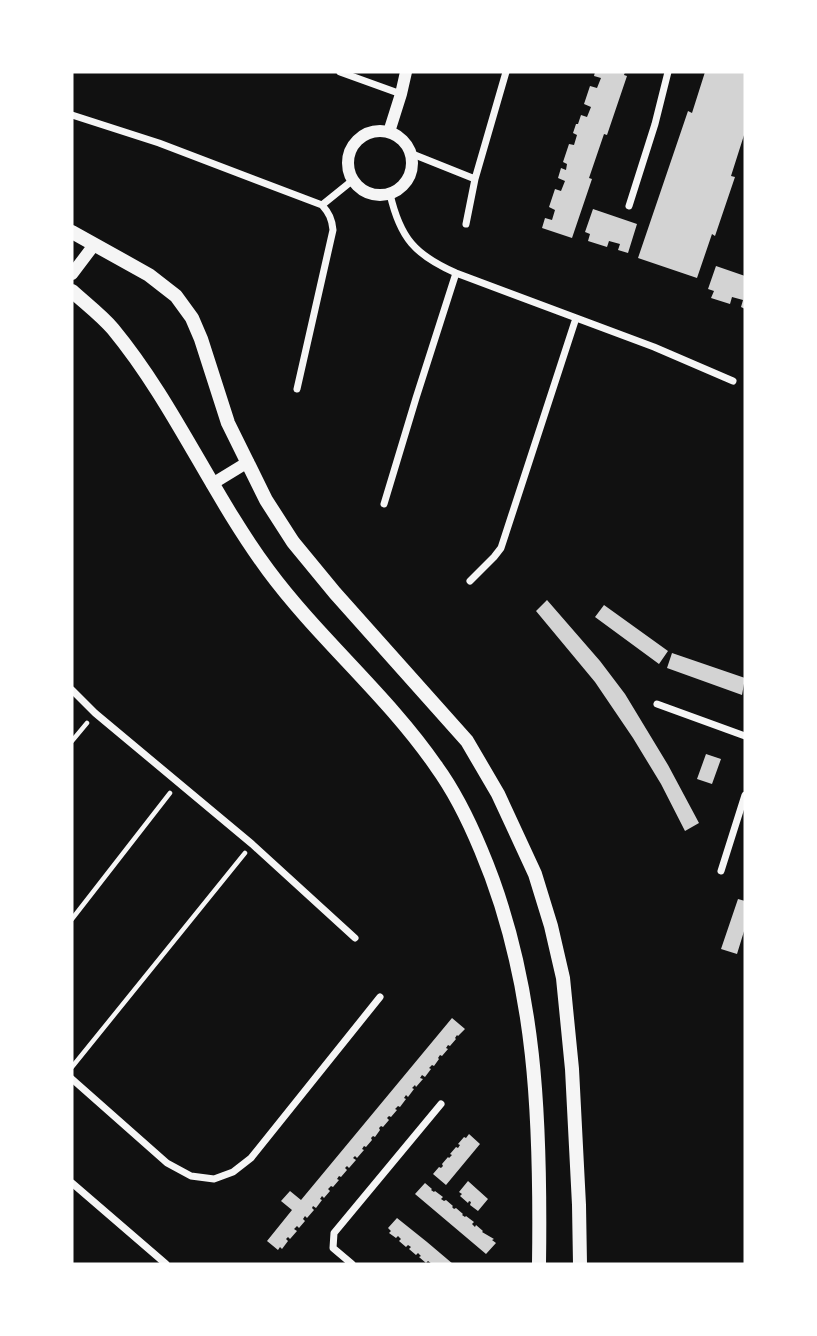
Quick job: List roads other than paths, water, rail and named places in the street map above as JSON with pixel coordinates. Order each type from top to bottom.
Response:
[{"type":"main road","points":[[72,232],[149,275],[176,296],[201,339],[228,423],[266,500],[293,542],[467,741],[498,794],[535,874],[563,978],[568,1017],[580,1264]]},
{"type":"main road","points":[[72,291],[111,326],[136,358],[267,570],[437,766],[466,814],[496,886],[520,978],[530,1033],[539,1143],[539,1264]]},
{"type":"street","points":[[340,72],[401,94]]},
{"type":"street","points":[[389,132],[406,72]]},
{"type":"street","points":[[466,224],[475,179],[506,72]]},
{"type":"street","points":[[629,206],[668,72]]},
{"type":"street","points":[[72,115],[159,143],[322,205],[330,216],[333,230],[297,389]]},
{"type":"street","points":[[389,132],[405,144],[410,153],[412,163],[406,182],[390,194],[370,194],[360,188],[348,170],[351,148],[358,139],[367,134],[389,132]]},
{"type":"street","points":[[410,153],[475,179]]},
{"type":"street","points":[[322,205],[353,180]]},
{"type":"street","points":[[390,194],[395,214],[406,236],[421,255],[436,264],[654,347],[733,381]]},
{"type":"street","points":[[72,274],[94,245]]},
{"type":"street","points":[[384,504],[456,273]]},
{"type":"street","points":[[470,581],[495,558],[501,548],[576,318]]},
{"type":"street","points":[[212,484],[248,462]]},
{"type":"street","points":[[72,691],[252,844],[355,938]]},
{"type":"street","points":[[657,704],[745,736]]},
{"type":"street","points":[[721,872],[745,795]]},
{"type":"street","points":[[72,1079],[167,1163],[191,1176],[214,1179],[233,1172],[251,1158],[380,996]]},
{"type":"street","points":[[352,1264],[333,1248],[334,1233],[441,1104]]},
{"type":"street","points":[[72,1182],[166,1264]]}]
